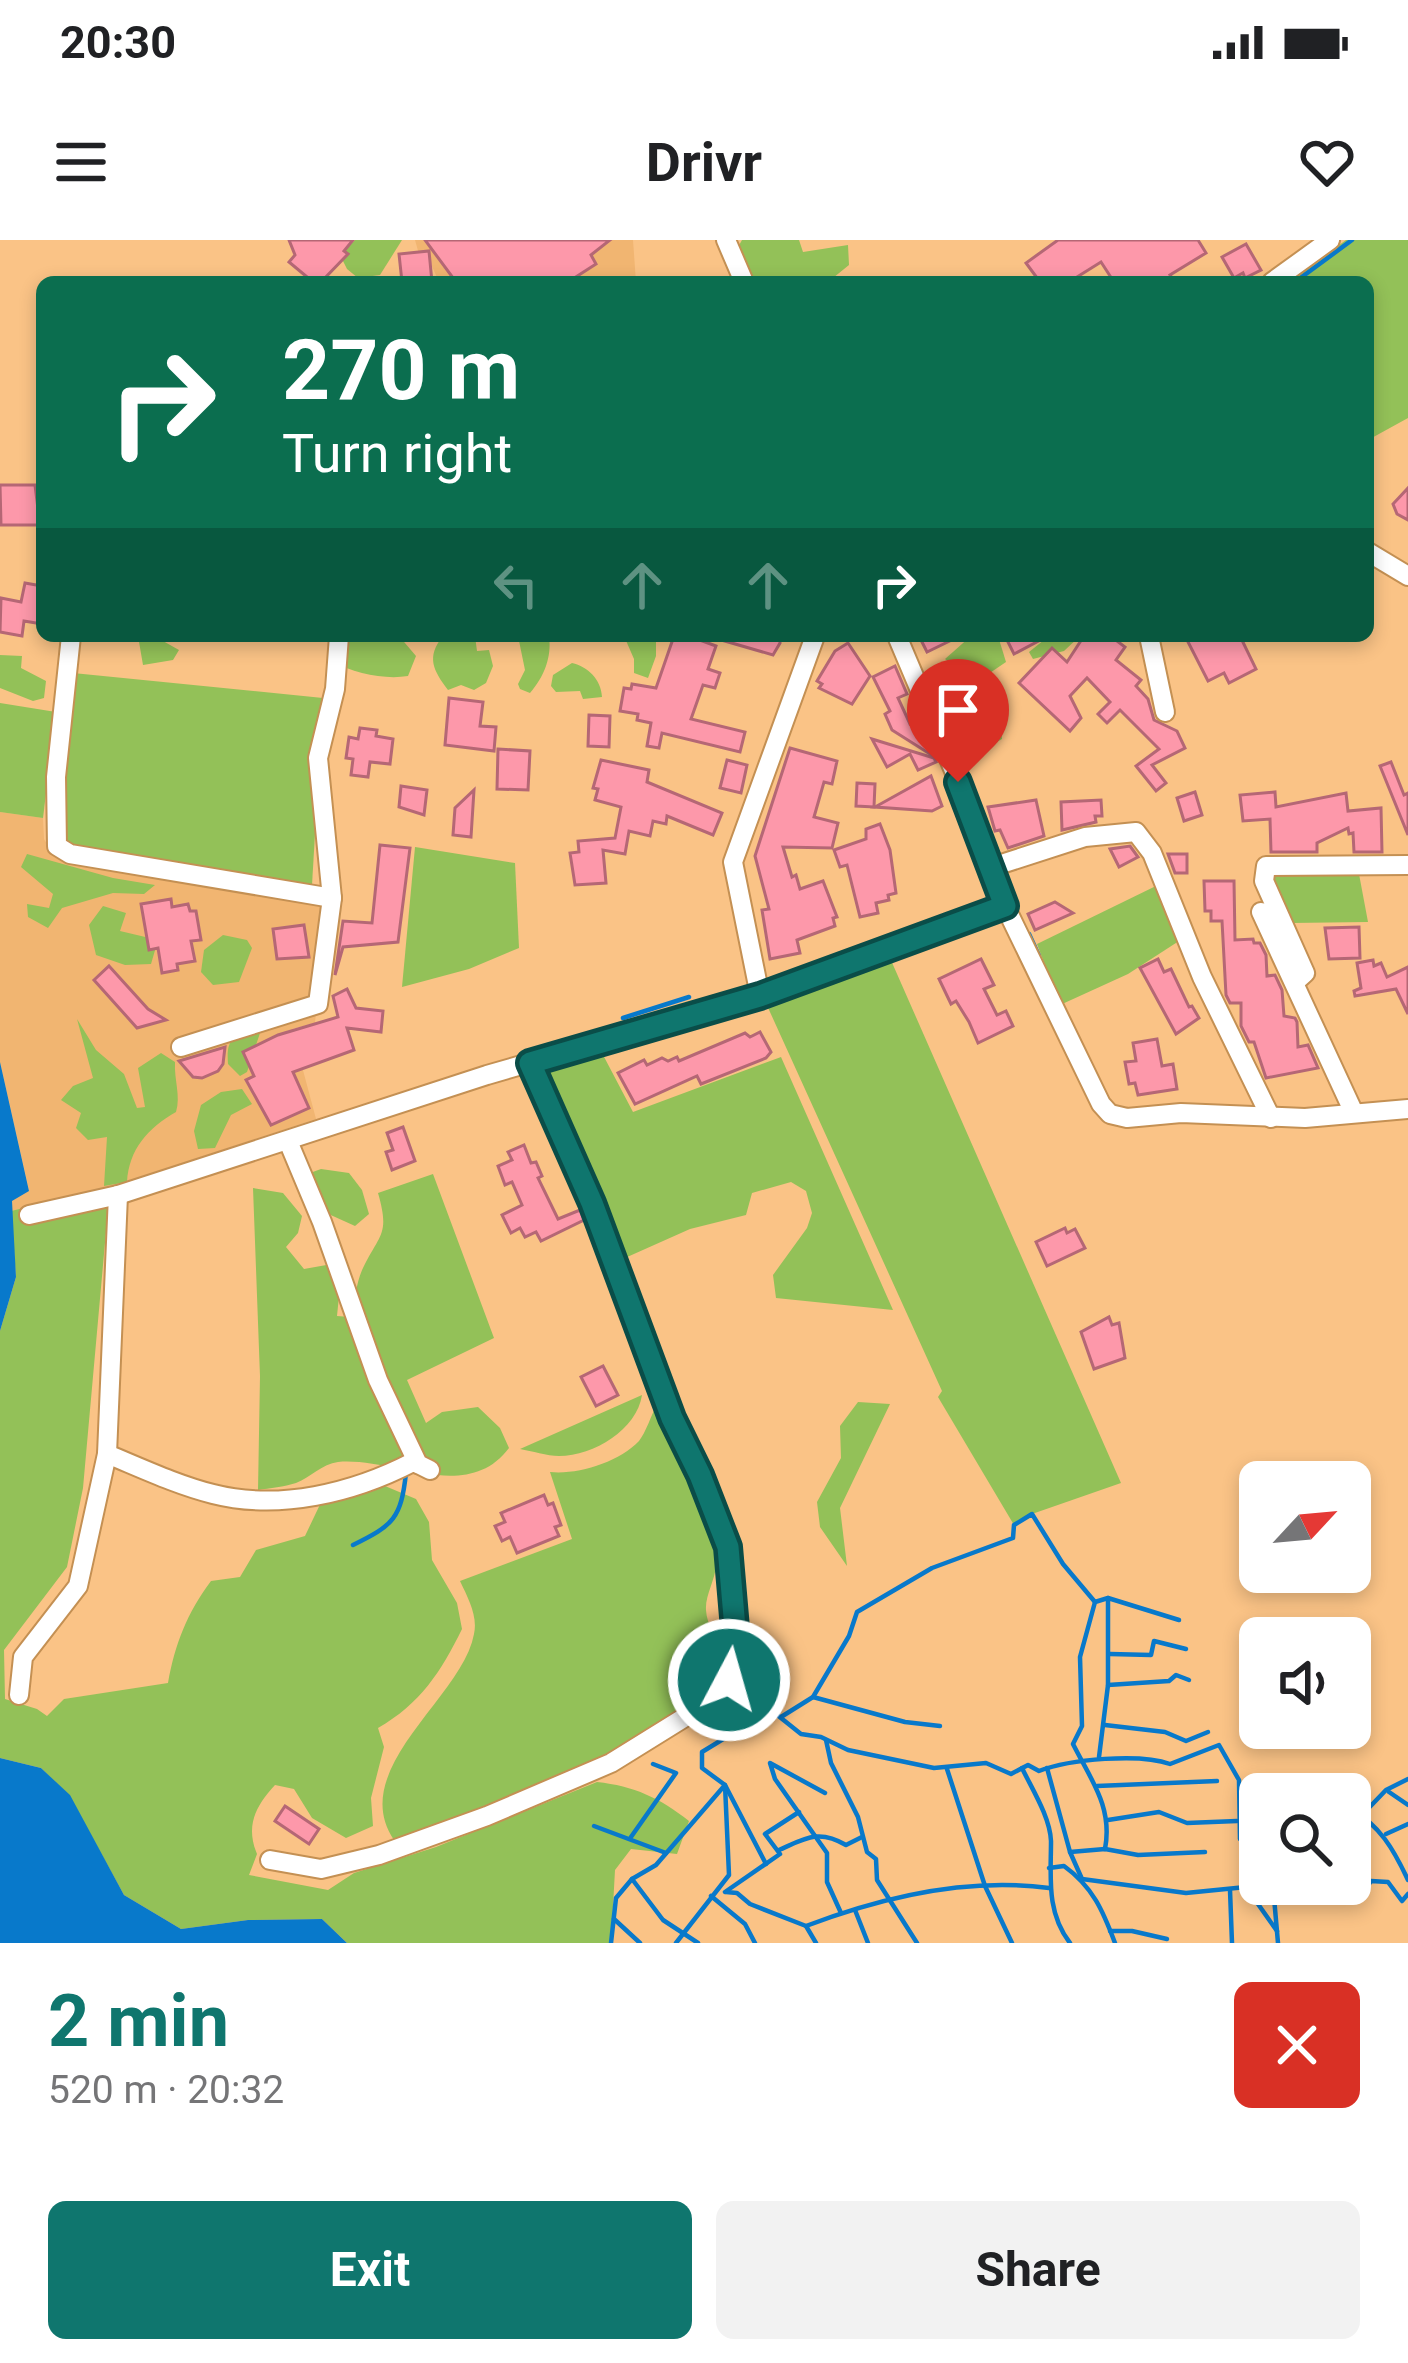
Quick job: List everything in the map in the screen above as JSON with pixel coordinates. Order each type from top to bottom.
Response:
[{"type":"street","points":[[726,240],[741,276]]},
{"type":"street","points":[[1280,276],[1330,240]]},
{"type":"street","points":[[1374,556],[1408,576]]},
{"type":"street","points":[[70,642],[56,777],[57,846],[70,854],[332,898]]},
{"type":"street","points":[[181,1047],[317,1006],[332,898],[318,758],[335,688],[339,642]]},
{"type":"street","points":[[760,996],[734,862],[813,642]]},
{"type":"street","points":[[899,642],[1005,906],[1100,1104],[1110,1114],[1271,1118],[1408,1109]]},
{"type":"street","points":[[1150,642],[1165,712]]},
{"type":"street","points":[[992,868],[1085,837],[1136,832],[1152,853],[1202,976],[1271,1118]]},
{"type":"street","points":[[1295,982],[1305,973],[1264,880],[1266,866],[1408,865]]},
{"type":"street","points":[[29,1215],[118,1195],[530,1063],[760,996],[1005,906]]},
{"type":"street","points":[[1262,912],[1354,1113]]},
{"type":"street","points":[[270,1860],[321,1869],[379,1856],[487,1816],[611,1763],[690,1714],[729,1680],[736,1640],[728,1547],[672,1418],[592,1203],[530,1063]]},
{"type":"street","points":[[107,1454],[210,1494],[245,1500],[288,1501],[368,1484],[412,1462],[424,1467],[378,1380],[288,1141]]},
{"type":"street","points":[[19,1695],[23,1657],[78,1586],[107,1454],[118,1195]]},
{"type":"shaded area","points":[[415,240],[633,240],[636,276],[436,276],[431,264],[422,265]]},
{"type":"shaded area","points":[[0,812],[43,818],[44,839],[51,851],[326,904],[315,1023],[292,1029],[316,1119],[110,1187],[11,1211],[12,1201],[29,1190],[0,1062]]},
{"type":"green space","points":[[355,240],[402,240],[380,275],[356,276],[340,255]]},
{"type":"green space","points":[[742,240],[799,240],[803,252],[848,245],[849,265],[835,276],[744,276],[737,249]]},
{"type":"green space","points":[[1346,240],[1408,240],[1408,418],[1374,437],[1374,276],[1297,276]]},
{"type":"green space","points":[[139,642],[165,642],[179,650],[173,660],[143,665]]},
{"type":"green space","points":[[340,642],[404,642],[416,656],[408,676],[370,675],[332,662]]},
{"type":"green space","points":[[439,642],[476,642],[477,651],[489,650],[493,666],[486,683],[474,690],[461,685],[448,690],[438,676],[434,650]]},
{"type":"green space","points":[[519,642],[549,642],[546,666],[530,693],[518,684],[525,670]]},
{"type":"green space","points":[[627,642],[656,642],[648,678],[634,673]]},
{"type":"green space","points":[[964,642],[1000,642],[1006,662],[975,683],[945,659]]},
{"type":"green space","points":[[1042,642],[1074,642],[1064,651],[1033,659],[1029,652]]},
{"type":"green space","points":[[0,655],[22,656],[21,668],[46,681],[44,698],[33,701],[0,688]]},
{"type":"green space","points":[[572,663],[593,675],[602,697],[583,699],[580,691],[556,692],[551,686],[553,675]]},
{"type":"green space","points":[[73,673],[323,698],[312,885],[70,848],[63,837],[62,817]]},
{"type":"green space","points":[[0,703],[56,712],[43,818],[0,812]]},
{"type":"green space","points":[[954,715],[1001,722],[1002,739],[974,755],[956,752],[948,724]]},
{"type":"green space","points":[[415,847],[515,863],[519,948],[469,969],[402,987]]},
{"type":"green space","points":[[27,854],[155,885],[144,894],[113,893],[62,908],[48,928],[28,917],[27,904],[49,908],[53,894],[21,867]]},
{"type":"green space","points":[[1272,870],[1359,874],[1368,922],[1291,923],[1268,877]]},
{"type":"green space","points":[[1160,884],[1179,941],[1128,974],[1060,1005],[1037,944]]},
{"type":"green space","points":[[103,906],[126,913],[120,931],[158,940],[151,964],[125,965],[96,955],[89,925]]},
{"type":"green space","points":[[223,935],[247,940],[252,948],[239,982],[213,985],[201,972],[204,950]]},
{"type":"green space","points":[[890,958],[1121,1483],[1032,1514],[1014,1525],[938,1397],[942,1391],[765,1001]]},
{"type":"green space","points":[[77,1019],[96,1050],[124,1074],[137,1108],[145,1107],[138,1068],[161,1053],[175,1062],[176,1112],[142,1141],[127,1182],[104,1186],[107,1137],[88,1140],[76,1128],[81,1113],[61,1100],[73,1086],[93,1078]]},
{"type":"green space","points":[[257,1029],[260,1033],[247,1072],[240,1076],[228,1064],[230,1043]]},
{"type":"green space","points":[[602,1053],[633,1112],[781,1057],[893,1310],[776,1298],[773,1275],[807,1228],[812,1213],[806,1191],[791,1182],[752,1193],[746,1215],[690,1229],[607,1266],[538,1079],[545,1070]]},
{"type":"green space","points":[[242,1089],[252,1104],[231,1115],[215,1148],[198,1149],[194,1131],[201,1105],[221,1092]]},
{"type":"green space","points":[[321,1169],[349,1173],[362,1190],[369,1214],[355,1226],[299,1196],[310,1173]]},
{"type":"green space","points":[[433,1174],[494,1338],[407,1380],[426,1423],[442,1412],[478,1407],[500,1428],[509,1448],[492,1464],[472,1473],[451,1476],[338,1462],[296,1483],[258,1490],[260,1376],[253,1188],[283,1193],[302,1216],[298,1233],[286,1247],[304,1269],[332,1264],[340,1286],[337,1316],[350,1317],[361,1274],[383,1226],[378,1193]]},
{"type":"green space","points":[[110,1187],[83,1488],[67,1567],[4,1650],[5,1699],[47,1716],[64,1699],[168,1683],[183,1629],[211,1581],[240,1577],[256,1550],[305,1536],[325,1494],[358,1483],[385,1486],[416,1499],[429,1522],[432,1560],[457,1603],[462,1629],[428,1686],[378,1728],[384,1747],[371,1798],[373,1826],[346,1838],[312,1818],[294,1789],[275,1785],[254,1816],[257,1854],[249,1875],[328,1890],[354,1873],[436,1847],[597,1782],[610,1784],[646,1794],[689,1821],[677,1854],[631,1849],[615,1870],[611,1943],[347,1943],[322,1919],[248,1920],[181,1929],[124,1895],[69,1795],[41,1768],[0,1758],[0,1331],[16,1277],[11,1211]]},
{"type":"green space","points":[[642,1395],[632,1419],[599,1446],[559,1456],[520,1449]]},
{"type":"green space","points":[[858,1402],[890,1404],[840,1508],[847,1566],[820,1527],[817,1502],[841,1458],[840,1426]]},
{"type":"green space","points":[[656,1406],[698,1482],[713,1524],[716,1566],[706,1610],[716,1645],[713,1671],[693,1697],[617,1749],[518,1796],[394,1840],[383,1813],[385,1787],[395,1760],[450,1683],[474,1634],[473,1614],[460,1581],[572,1539],[550,1472],[585,1469],[621,1455],[639,1441]]},
{"type":"water","points":[[0,1062],[29,1191],[12,1201],[16,1277],[0,1331]]},
{"type":"water","points":[[0,1758],[41,1768],[70,1795],[124,1895],[181,1929],[248,1920],[322,1919],[347,1943],[0,1943]]},
{"type":"building","points":[[289,240],[353,240],[344,251],[348,254],[327,276],[306,276],[289,262],[295,255]]},
{"type":"building","points":[[425,240],[610,240],[591,255],[596,264],[577,276],[452,276]]},
{"type":"building","points":[[1058,240],[1198,240],[1206,253],[1171,276],[1110,276],[1101,262],[1079,276],[1036,276],[1026,263]]},
{"type":"building","points":[[1246,244],[1261,270],[1233,276],[1222,257]]},
{"type":"building","points":[[429,251],[431,276],[401,276],[399,254]]},
{"type":"building","points":[[0,485],[35,485],[36,525],[1,525]]},
{"type":"building","points":[[1408,488],[1408,520],[1397,514],[1393,504]]},
{"type":"building","points":[[25,583],[36,585],[36,623],[24,621],[22,636],[0,632],[1,598],[21,602]]},
{"type":"building","points":[[672,642],[716,646],[708,669],[720,673],[715,688],[703,685],[691,719],[745,732],[740,752],[662,733],[659,748],[647,746],[651,723],[637,720],[638,714],[620,711],[624,688],[631,689],[632,684],[656,688]]},
{"type":"building","points":[[728,642],[780,642],[773,655]]},
{"type":"building","points":[[922,642],[948,642],[927,652]]},
{"type":"building","points":[[1008,642],[1037,642],[1014,654]]},
{"type":"building","points":[[1080,642],[1118,642],[1125,647],[1116,660],[1141,680],[1136,686],[1148,699],[1154,720],[1177,731],[1185,748],[1152,765],[1166,783],[1156,791],[1136,766],[1159,749],[1120,710],[1107,723],[1098,714],[1110,702],[1087,678],[1070,696],[1081,718],[1070,731],[1019,683],[1052,648],[1067,662]]},
{"type":"building","points":[[1188,642],[1243,642],[1256,669],[1229,683],[1224,673],[1208,681]]},
{"type":"building","points":[[848,643],[870,676],[852,704],[819,688],[822,684],[817,681],[835,651]]},
{"type":"building","points":[[895,666],[907,694],[898,698],[910,724],[918,721],[933,756],[892,730],[885,714],[890,711],[873,677]]},
{"type":"building","points":[[449,698],[483,702],[480,726],[496,727],[494,751],[445,745]]},
{"type":"building","points":[[589,715],[610,716],[609,747],[588,746]]},
{"type":"building","points":[[360,728],[393,739],[390,764],[370,762],[368,777],[351,775],[353,759],[346,758],[349,737],[358,739]]},
{"type":"building","points":[[872,739],[936,762],[918,770],[910,754],[887,767]]},
{"type":"building","points":[[790,748],[837,761],[832,784],[824,782],[814,817],[838,823],[832,848],[783,847],[800,889],[823,881],[837,917],[833,918],[835,926],[797,940],[800,953],[770,959],[762,910],[769,909],[755,856]]},
{"type":"building","points":[[498,749],[530,751],[528,790],[497,789]]},
{"type":"building","points":[[601,760],[649,770],[647,782],[722,813],[713,835],[667,816],[666,824],[653,821],[650,836],[629,831],[625,854],[603,850],[606,883],[575,885],[570,853],[579,852],[578,841],[615,838],[621,807],[595,800],[598,789],[593,788]]},
{"type":"building","points":[[727,760],[747,765],[741,793],[720,788]]},
{"type":"building","points":[[1391,762],[1404,795],[1408,793],[1408,835],[1380,766]]},
{"type":"building","points":[[931,776],[942,806],[932,811],[875,807]]},
{"type":"building","points":[[857,783],[875,784],[874,807],[856,806]]},
{"type":"building","points":[[401,786],[427,790],[424,815],[399,807]]},
{"type":"building","points":[[474,790],[471,837],[453,835],[455,808]]},
{"type":"building","points":[[1195,792],[1202,815],[1184,821],[1177,798]]},
{"type":"building","points":[[1275,792],[1276,807],[1346,793],[1348,811],[1381,808],[1382,852],[1354,852],[1353,833],[1348,828],[1317,843],[1317,852],[1271,852],[1270,819],[1243,821],[1240,795]]},
{"type":"building","points":[[1036,800],[1044,836],[1008,848],[1000,830],[995,831],[988,807]]},
{"type":"building","points":[[1101,800],[1102,816],[1095,816],[1096,822],[1062,830],[1061,802]]},
{"type":"building","points":[[880,824],[890,850],[896,893],[876,903],[878,913],[860,917],[847,865],[840,867],[834,850],[866,839],[866,829]]},
{"type":"building","points":[[380,845],[410,848],[398,942],[343,947],[335,975],[343,921],[372,923]]},
{"type":"building","points":[[1130,846],[1138,857],[1119,867],[1110,849]]},
{"type":"building","points":[[1168,854],[1187,854],[1187,873],[1175,873]]},
{"type":"building","points":[[1204,881],[1234,881],[1235,940],[1260,943],[1267,976],[1275,975],[1282,990],[1284,1016],[1297,1022],[1298,1047],[1308,1045],[1318,1068],[1266,1078],[1254,1042],[1249,1042],[1241,1026],[1241,1003],[1230,1003],[1226,995],[1222,921],[1211,921],[1211,911],[1205,911]]},
{"type":"building","points":[[171,899],[172,907],[188,904],[190,911],[196,911],[201,940],[191,941],[195,961],[162,973],[158,948],[149,950],[141,904]]},
{"type":"building","points":[[1055,902],[1073,913],[1035,930],[1028,914]]},
{"type":"building","points":[[304,925],[309,957],[277,959],[273,929]]},
{"type":"building","points":[[1359,927],[1360,958],[1329,959],[1325,928]]},
{"type":"building","points":[[981,959],[994,985],[984,989],[997,1015],[1006,1011],[1013,1026],[978,1043],[939,979]]},
{"type":"building","points":[[1158,959],[1164,972],[1171,969],[1199,1018],[1176,1034],[1140,968]]},
{"type":"building","points":[[1373,960],[1374,966],[1381,963],[1387,977],[1408,967],[1408,1014],[1396,989],[1355,996],[1354,991],[1361,988],[1357,963]]},
{"type":"building","points":[[109,966],[148,1009],[166,1020],[137,1028],[94,980]]},
{"type":"building","points":[[347,989],[356,1008],[383,1011],[381,1032],[347,1028],[354,1050],[293,1072],[309,1108],[271,1125],[246,1080],[254,1076],[243,1052],[278,1035],[338,1017],[333,996]]},
{"type":"building","points":[[760,1032],[771,1052],[766,1058],[701,1084],[697,1076],[635,1104],[618,1073],[644,1060],[647,1065],[662,1058],[679,1061],[745,1033],[750,1037]]},
{"type":"building","points":[[1157,1039],[1162,1066],[1173,1064],[1177,1089],[1138,1095],[1135,1083],[1129,1084],[1125,1062],[1136,1061],[1133,1043]]},
{"type":"building","points":[[225,1047],[218,1071],[202,1078],[193,1077],[179,1061]]},
{"type":"building","points":[[403,1127],[415,1161],[392,1170],[386,1152],[393,1150],[387,1133]]},
{"type":"building","points":[[524,1145],[531,1163],[536,1162],[542,1176],[538,1178],[558,1219],[580,1210],[584,1220],[541,1241],[536,1232],[525,1237],[520,1228],[511,1233],[502,1215],[522,1205],[512,1182],[505,1185],[498,1166],[512,1160],[508,1152]]},
{"type":"building","points":[[1065,1228],[1067,1233],[1075,1229],[1085,1248],[1047,1266],[1036,1242]]},
{"type":"building","points":[[1109,1317],[1112,1325],[1119,1323],[1125,1358],[1094,1369],[1081,1332]]},
{"type":"building","points":[[603,1366],[618,1395],[596,1406],[581,1377]]},
{"type":"building","points":[[544,1495],[548,1505],[553,1503],[561,1525],[555,1527],[559,1536],[517,1553],[510,1537],[502,1541],[495,1526],[505,1522],[501,1513]]},
{"type":"building","points":[[285,1806],[319,1829],[309,1844],[275,1821]]},
{"type":"waterway","points":[[1303,276],[1352,240]]},
{"type":"waterway","points":[[1029,934],[1039,956]]},
{"type":"waterway","points":[[623,1018],[689,997]]},
{"type":"waterway","points":[[353,1545],[393,1518],[406,1473]]},
{"type":"waterway","points":[[781,1717],[813,1697],[849,1636],[857,1612],[932,1568],[1013,1538],[1014,1525],[1032,1514],[1063,1564],[1095,1602]]},
{"type":"waterway","points":[[1099,1757],[1108,1685],[1108,1598],[1179,1620]]},
{"type":"waterway","points":[[1105,1849],[1103,1807],[1073,1744],[1082,1726],[1080,1657],[1095,1602],[1108,1598]]},
{"type":"waterway","points":[[1110,1654],[1151,1655],[1154,1641],[1186,1649]]},
{"type":"waterway","points":[[1108,1685],[1169,1681],[1176,1675],[1189,1680]]},
{"type":"waterway","points":[[813,1697],[905,1722],[940,1726]]},
{"type":"waterway","points":[[749,1714],[771,1710],[801,1734],[821,1737],[848,1750],[934,1768],[986,1763],[1011,1774],[1028,1765],[1039,1771],[1105,1759],[1170,1764],[1219,1745],[1239,1780]]},
{"type":"waterway","points":[[676,1943],[729,1875],[725,1785],[702,1768],[702,1752],[766,1713]]},
{"type":"waterway","points":[[1105,1725],[1165,1732],[1186,1741],[1208,1732]]},
{"type":"waterway","points":[[826,1740],[867,1852],[876,1859],[877,1880],[917,1943]]},
{"type":"waterway","points":[[825,1793],[770,1763],[775,1779],[827,1853],[827,1882],[841,1913]]},
{"type":"waterway","points":[[631,1837],[676,1773],[653,1764]]},
{"type":"waterway","points":[[1022,1768],[1047,1822],[1053,1907],[1070,1943]]},
{"type":"waterway","points":[[1047,1768],[1082,1879],[1186,1893],[1246,1887],[1277,1931]]},
{"type":"waterway","points":[[947,1769],[985,1886],[1012,1943]]},
{"type":"waterway","points":[[1371,1806],[1386,1790],[1408,1779]]},
{"type":"waterway","points":[[1097,1786],[1217,1781]]},
{"type":"waterway","points":[[611,1943],[616,1898],[632,1879],[656,1865],[725,1785],[766,1864]]},
{"type":"waterway","points":[[1389,1792],[1408,1805]]},
{"type":"waterway","points":[[725,1892],[780,1854],[765,1834],[799,1812]]},
{"type":"waterway","points":[[1108,1820],[1159,1812],[1187,1823],[1237,1821]]},
{"type":"waterway","points":[[1371,1823],[1408,1880]]},
{"type":"waterway","points":[[1386,1834],[1408,1824]]},
{"type":"waterway","points":[[594,1826],[666,1853]]},
{"type":"waterway","points":[[779,1850],[813,1837],[846,1845],[862,1837]]},
{"type":"waterway","points":[[1070,1852],[1205,1852]]},
{"type":"waterway","points":[[1049,1868],[1064,1866],[1083,1882],[1115,1943]]},
{"type":"waterway","points":[[632,1879],[663,1920],[698,1943]]},
{"type":"waterway","points":[[1371,1881],[1388,1882],[1402,1901],[1408,1894]]},
{"type":"waterway","points":[[806,1926],[925,1892],[987,1885],[1049,1888]]},
{"type":"waterway","points":[[1230,1890],[1232,1943]]},
{"type":"waterway","points":[[726,1892],[806,1926],[816,1943]]},
{"type":"waterway","points":[[711,1896],[745,1924],[755,1943]]},
{"type":"waterway","points":[[1275,1905],[1278,1943]]},
{"type":"waterway","points":[[855,1910],[868,1943]]},
{"type":"waterway","points":[[614,1919],[640,1943]]},
{"type":"waterway","points":[[1110,1931],[1167,1939]]},
{"type":"route","points":[[729,1680],[736,1640],[728,1547],[672,1418],[592,1203],[530,1063],[760,996],[1005,906],[958,782]]}]
